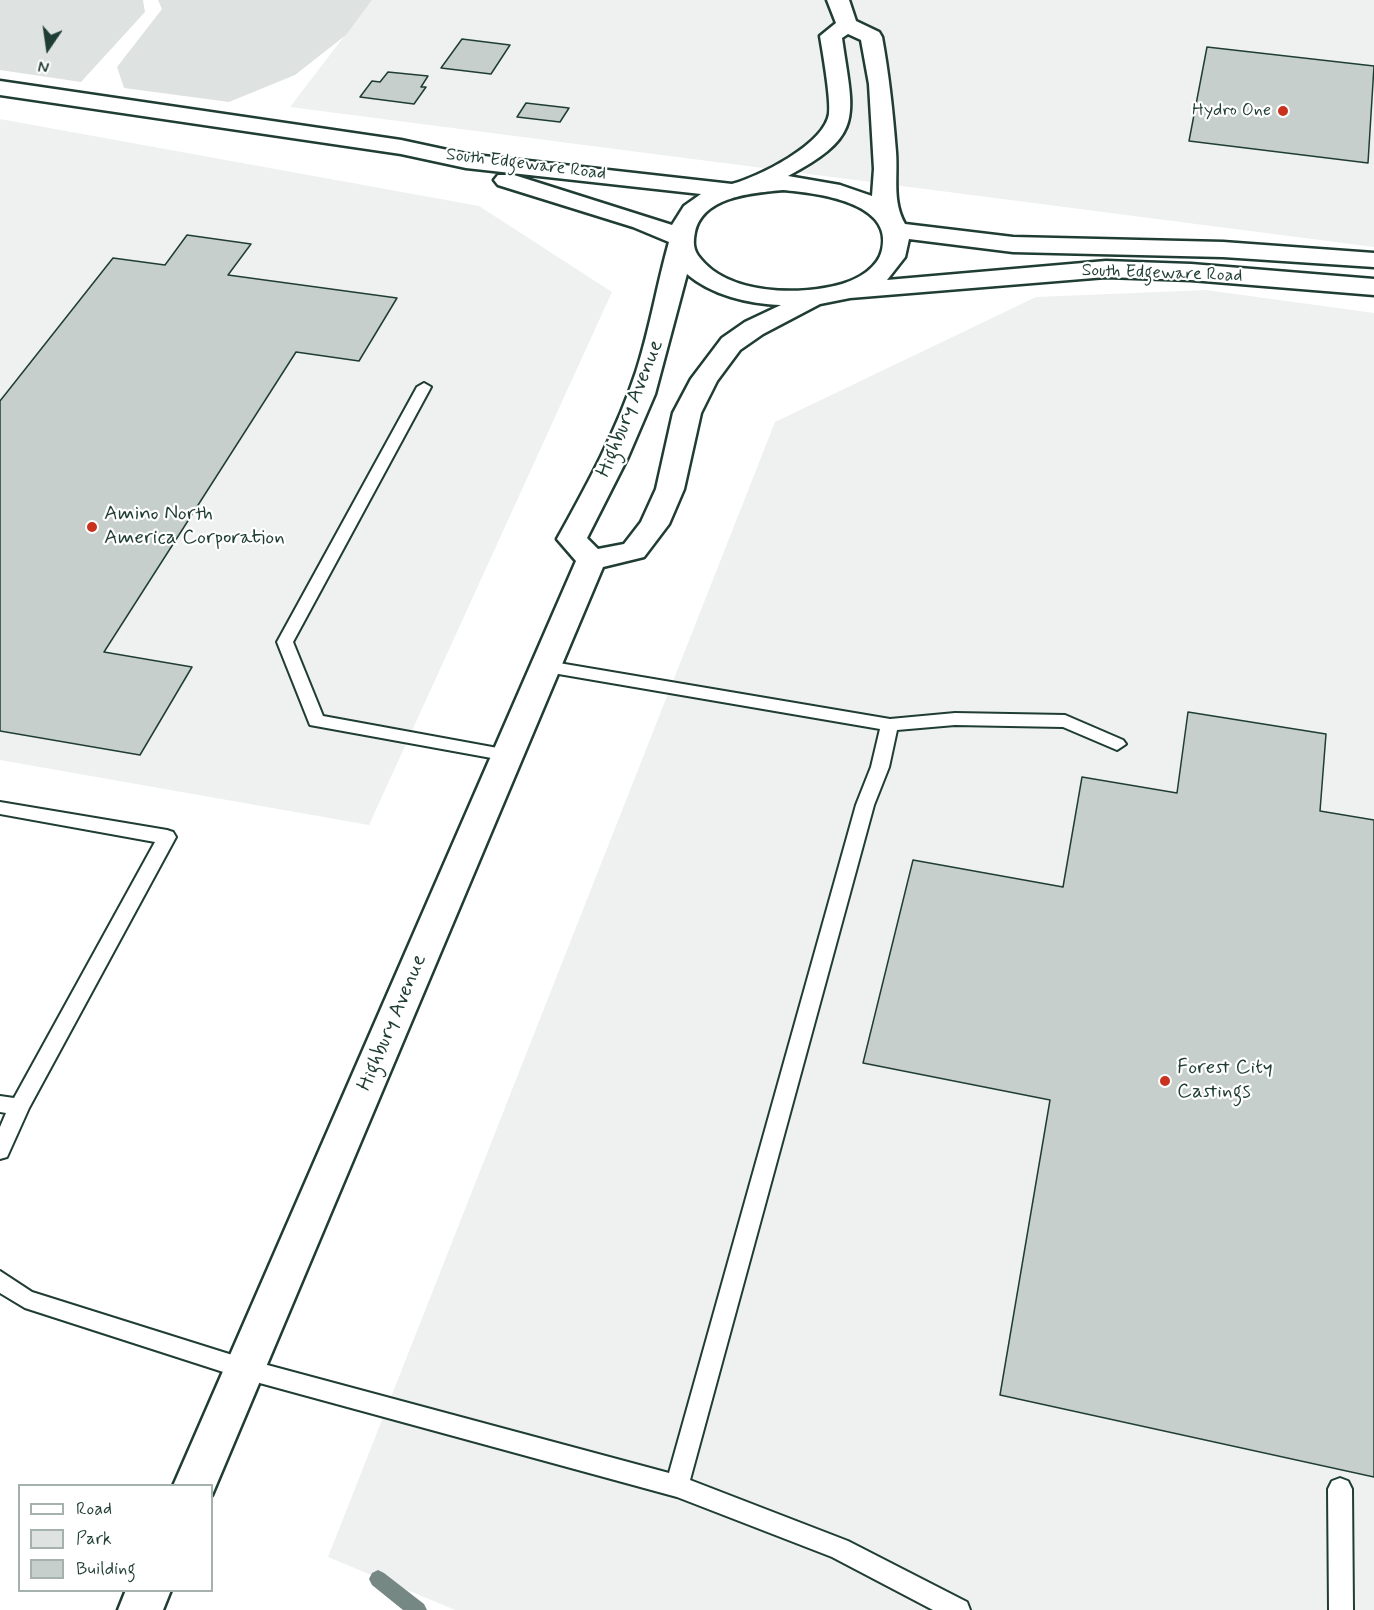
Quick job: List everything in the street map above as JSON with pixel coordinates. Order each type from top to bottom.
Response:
[{"type":"main road","points":[[591,560],[634,551],[655,524],[670,489],[687,413],[704,379],[731,344],[754,328],[831,294],[871,280],[889,265],[898,247],[883,188],[886,169],[876,60],[871,37],[848,25],[838,0]]},
{"type":"main road","points":[[743,188],[811,152],[832,135],[840,118],[840,94],[834,71],[831,36],[848,25]]},
{"type":"main road","name":"South Edgeware Road","points":[[0,88],[401,147],[466,161],[743,188]]},
{"type":"main road","name":"South Edgeware Road","points":[[318,136],[334,147],[518,182],[642,222],[681,242],[689,262],[697,269],[728,287],[757,295],[787,298],[1106,269],[1202,273],[1374,287]]},
{"type":"main road","points":[[681,242],[682,226],[696,208],[720,194],[743,188],[783,183],[824,187],[867,202],[890,222]]},
{"type":"main road","name":"South Edgeware Road","points":[[890,222],[954,241],[1001,246],[1258,250],[1374,260]]},
{"type":"main road","name":"Highbury Avenue","points":[[194,1484],[591,560],[572,539],[605,476],[648,374],[661,332],[681,242]]},
{"type":"main road","points":[[140,1610],[148,1592]]},
{"type":"lane","points":[[424,387],[285,642],[315,721],[508,756]]},
{"type":"lane","points":[[547,666],[890,725],[955,719],[1065,721],[1117,744]]},
{"type":"lane","points":[[677,1486],[865,805],[880,766],[890,725]]},
{"type":"lane","points":[[0,808],[167,837],[10,1106],[0,1151]]},
{"type":"lane","points":[[0,1280],[25,1299],[245,1369],[677,1486],[840,1549],[958,1610]]},
{"type":"lane","points":[[1340,1489],[1341,1610]]},
{"type":"shaded area","points":[[372,0],[1374,0],[1374,247],[290,107]]},
{"type":"shaded area","points":[[0,119],[479,206],[612,292],[369,825],[0,760]]},
{"type":"shaded area","points":[[1206,290],[1374,313],[1374,1610],[455,1610],[328,1557],[775,422],[1036,297]]},
{"type":"green space","points":[[0,0],[143,0],[145,12],[81,82],[0,70]]},
{"type":"green space","points":[[158,0],[372,0],[346,35],[295,75],[229,102],[124,88],[117,67],[162,9]]},
{"type":"building","points":[[462,39],[510,45],[491,74],[441,68]]},
{"type":"building","name":"Hydro One","points":[[1207,47],[1374,66],[1368,163],[1189,141]]},
{"type":"building","points":[[388,72],[428,76],[421,87],[426,87],[414,104],[360,97],[372,81],[380,82]]},
{"type":"building","points":[[526,103],[569,108],[560,122],[517,117]]},
{"type":"building","name":"Amino North America Corporation","points":[[187,235],[251,244],[228,275],[397,298],[359,361],[296,352],[104,652],[192,667],[140,755],[0,731],[0,401],[113,258],[165,265]]},
{"type":"building","name":"Forest City Castings","points":[[1188,712],[1326,734],[1320,811],[1374,820],[1374,1477],[1000,1395],[1050,1100],[863,1063],[913,860],[1063,887],[1082,777],[1177,793]]},
{"type":"waterway","points":[[378,1579],[418,1610]]},
{"type":"place","name":"Hydro One","points":[[1283,111]]},
{"type":"place","name":"Amino North America Corporation","points":[[92,527]]},
{"type":"place","name":"Forest City Castings","points":[[1165,1081]]}]
